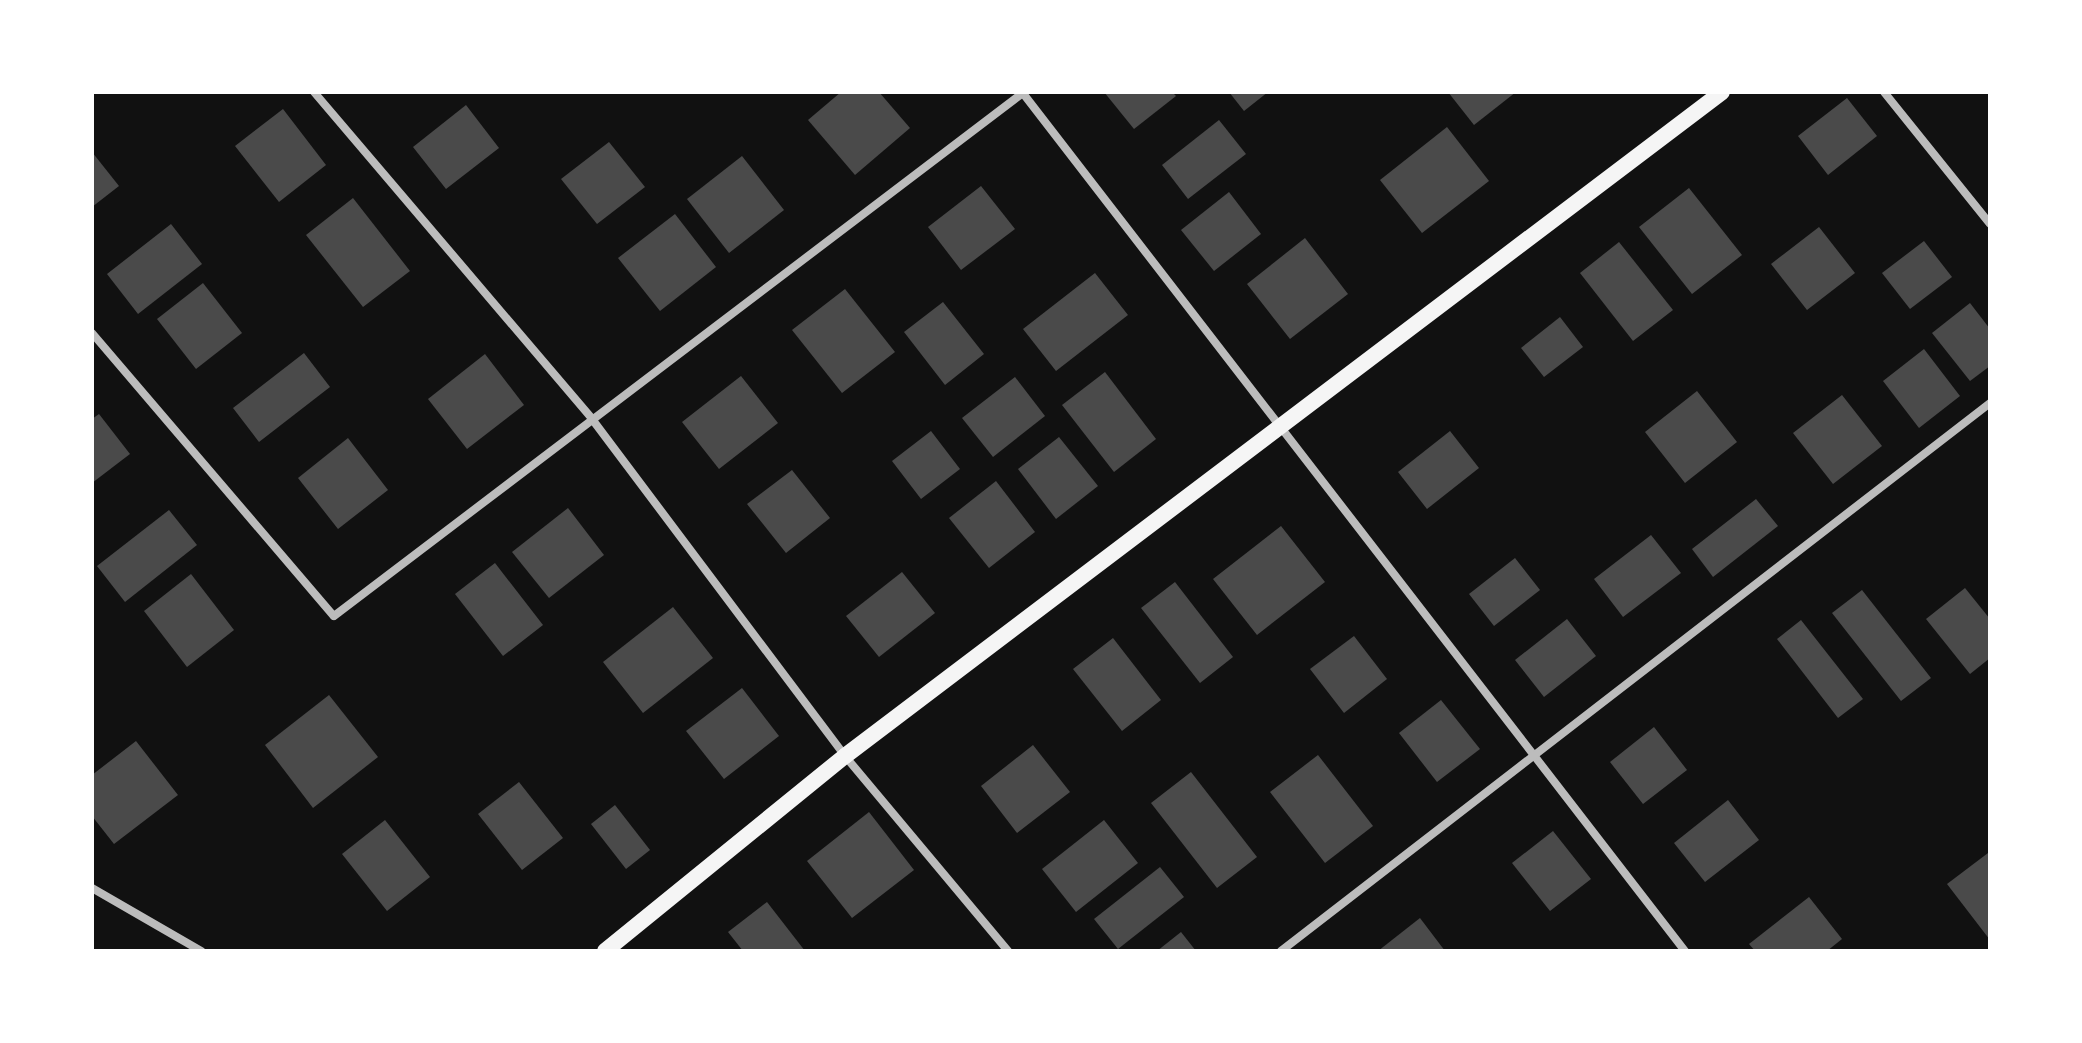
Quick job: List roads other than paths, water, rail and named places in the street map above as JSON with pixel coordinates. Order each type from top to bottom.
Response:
[{"type":"main road","points":[[605,951],[845,756],[1282,431],[1722,92]]},
{"type":"street","points":[[314,92],[592,419],[845,756],[1008,951]]},
{"type":"street","points":[[92,333],[334,616],[1023,92],[1282,431],[1538,754],[1685,951]]},
{"type":"street","points":[[1884,92],[1990,224]]},
{"type":"street","points":[[1281,951],[1990,403]]},
{"type":"street","points":[[92,888],[201,951]]}]
